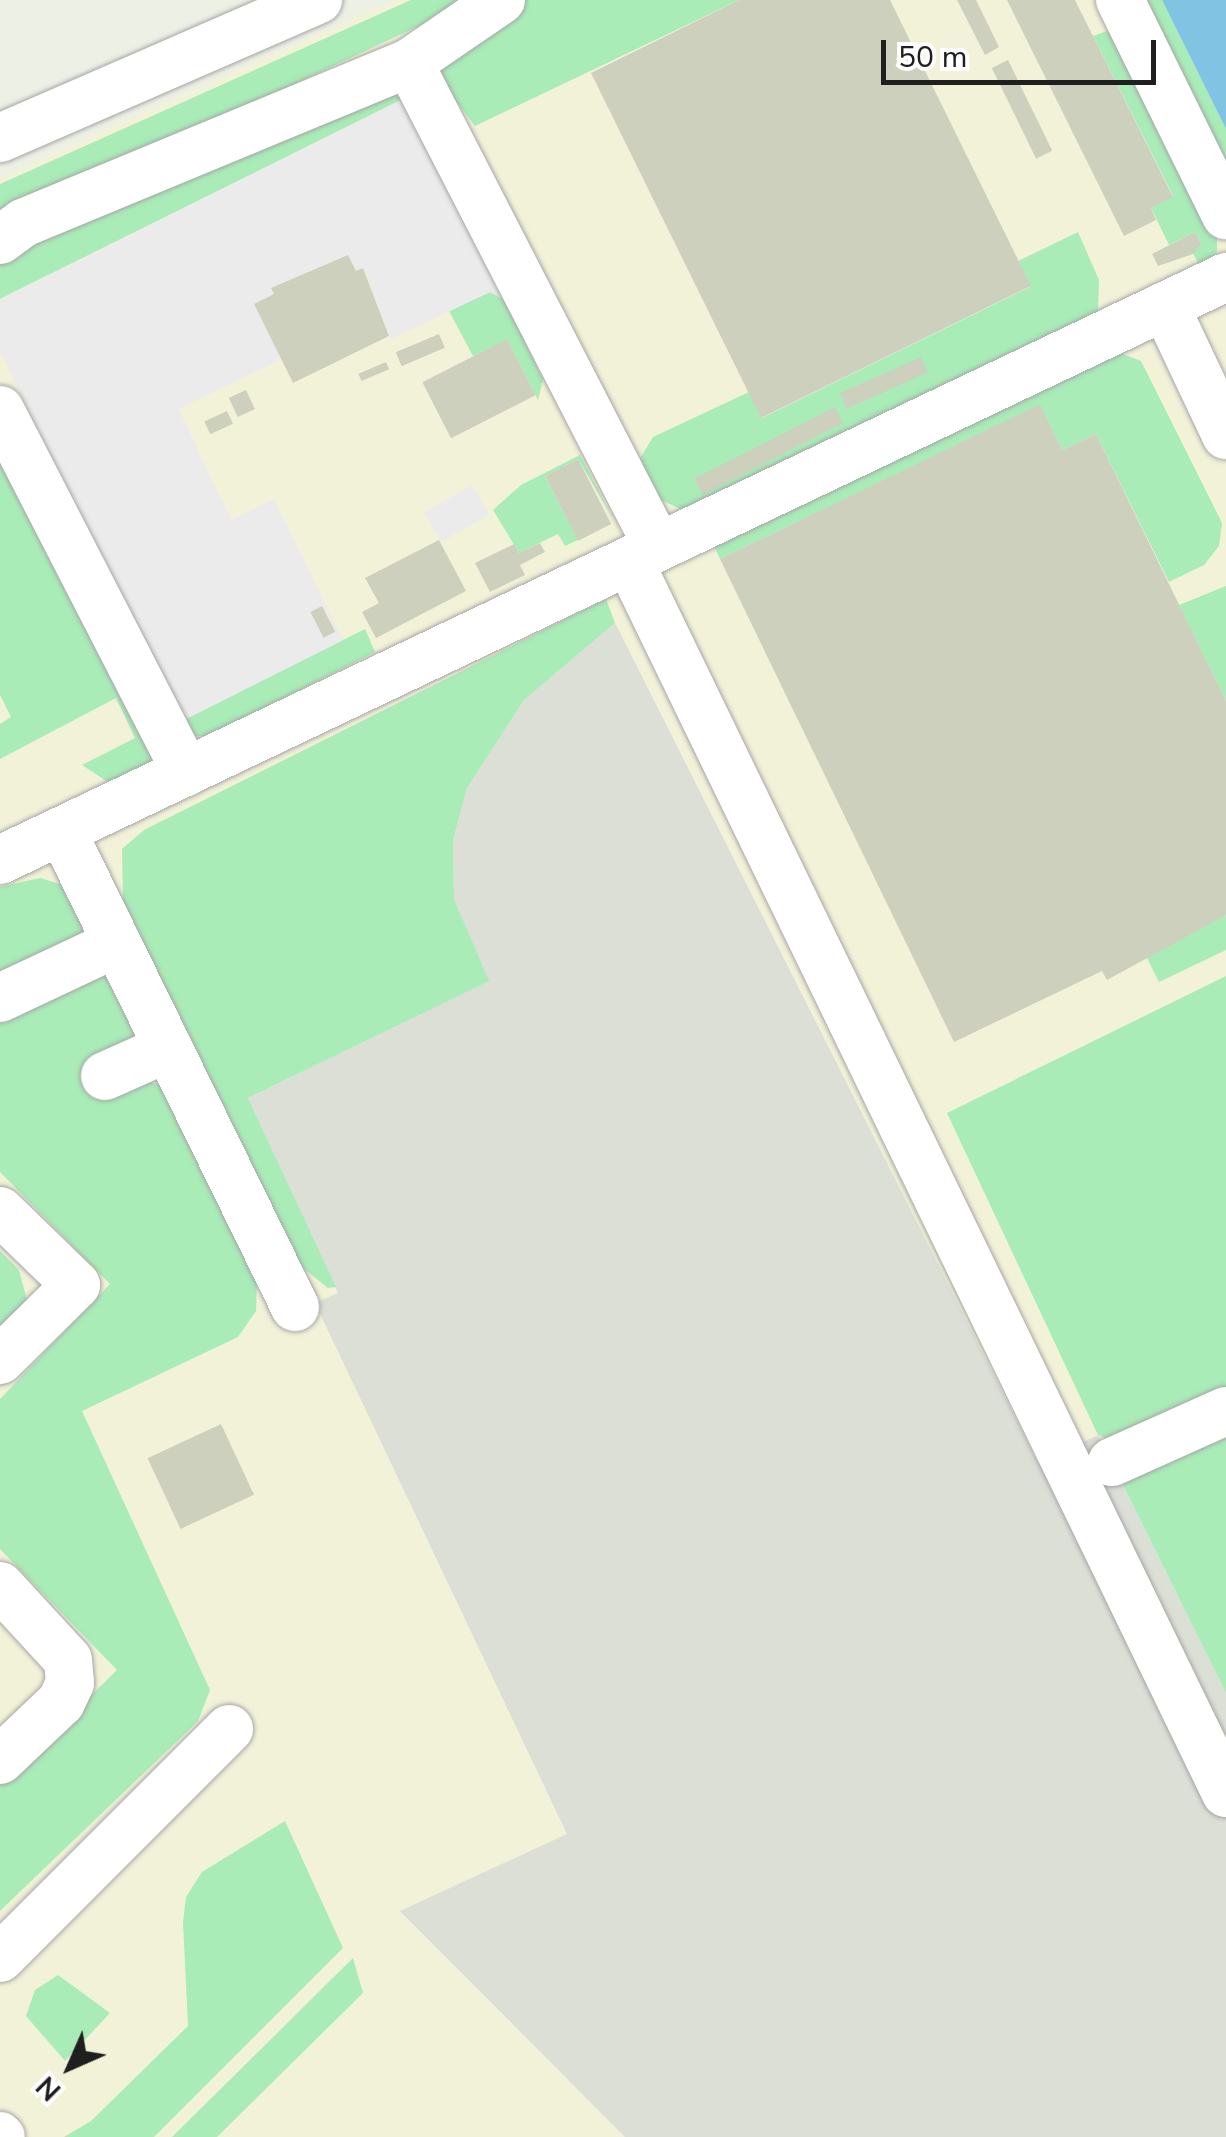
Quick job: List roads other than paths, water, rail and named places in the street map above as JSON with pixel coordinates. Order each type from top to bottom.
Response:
[{"type":"street","points":[[0,138],[246,16],[318,0]]},
{"type":"street","points":[[0,240],[23,223],[409,63],[502,0]]},
{"type":"street","points":[[1120,0],[1226,215]]},
{"type":"street","points":[[409,63],[1226,1793]]},
{"type":"street","points":[[0,860],[1226,277]]},
{"type":"street","points":[[1165,306],[1226,435]]},
{"type":"street","points":[[0,410],[186,772]]},
{"type":"street","points":[[62,831],[295,1308]]},
{"type":"street","points":[[0,998],[116,943]]},
{"type":"street","points":[[104,1076],[168,1048]]},
{"type":"street","points":[[0,1210],[76,1286],[0,1360]]},
{"type":"street","points":[[1112,1462],[1226,1411]]},
{"type":"street","points":[[0,1586],[68,1660],[70,1683],[61,1702],[0,1760]]},
{"type":"street","points":[[0,1958],[229,1729]]}]
